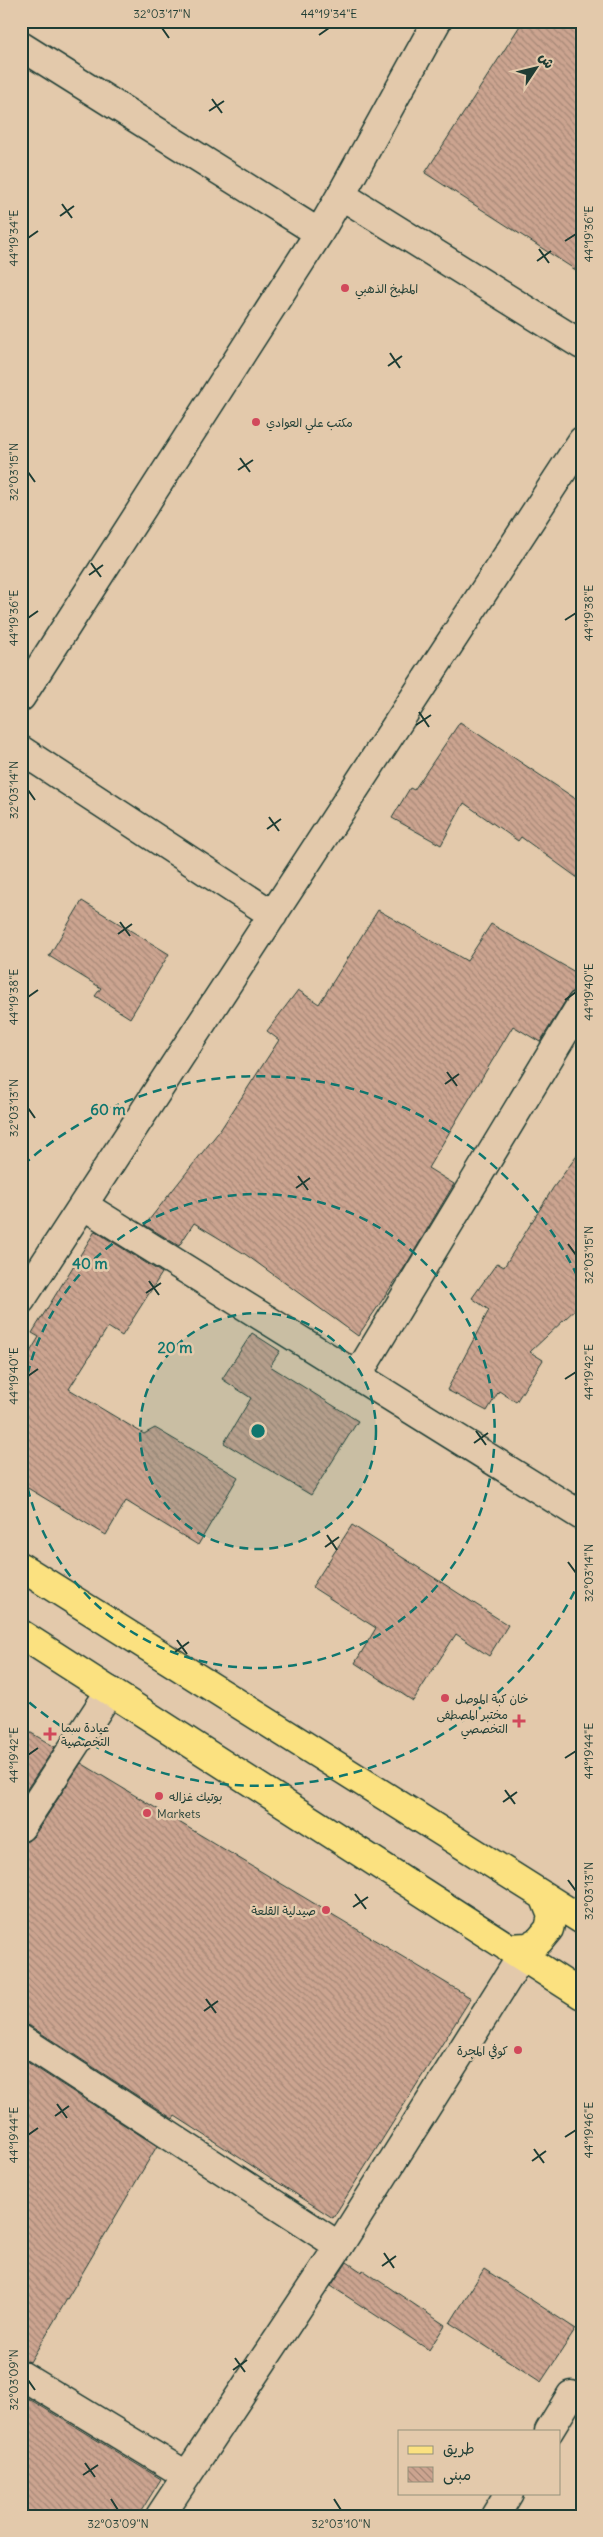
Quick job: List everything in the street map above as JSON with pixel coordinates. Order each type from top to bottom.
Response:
[{"type":"main road","points":[[21,1567],[582,1920]]},
{"type":"main road","points":[[21,1634],[582,1995]]},
{"type":"main road","points":[[514,1953],[539,1941],[549,1929],[552,1916],[544,1896]]},
{"type":"street","points":[[21,696],[342,195],[437,21]]},
{"type":"street","points":[[25,55],[319,232]]},
{"type":"street","points":[[342,195],[582,345]]},
{"type":"street","points":[[21,1300],[582,441]]},
{"type":"street","points":[[21,750],[273,915]]},
{"type":"street","points":[[357,1376],[582,1003]]},
{"type":"street","points":[[83,1205],[582,1516]]},
{"type":"street","points":[[21,1828],[110,1692]]},
{"type":"street","points":[[160,2516],[338,2246],[514,1953]]},
{"type":"street","points":[[21,2039],[338,2246]]},
{"type":"street","points":[[21,2375],[186,2475]]},
{"type":"street","points":[[549,2430],[578,2392]]},
{"type":"street","points":[[495,2516],[508,2494]]},
{"type":"building","points":[[523,21],[582,21],[582,274],[425,173]]},
{"type":"building","points":[[460,722],[582,803],[582,881],[521,837],[518,841],[464,803],[441,845],[392,818],[410,788],[414,790]]},
{"type":"building","points":[[82,901],[169,954],[130,1018],[95,996],[101,988],[49,956]]},
{"type":"building","points":[[378,910],[467,961],[491,924],[582,976],[582,983],[569,995],[540,1042],[513,1026],[428,1168],[454,1184],[406,1265],[358,1336],[245,1254],[194,1223],[179,1246],[145,1225],[221,1129],[279,1040],[267,1031],[298,990],[319,1004]]},
{"type":"building","points":[[582,1149],[582,1303],[530,1352],[543,1360],[516,1402],[499,1391],[487,1411],[447,1390],[489,1310],[472,1298],[497,1263],[504,1267],[553,1188]]},
{"type":"building","points":[[95,1231],[162,1273],[122,1336],[108,1327],[69,1389],[144,1434],[155,1428],[238,1477],[198,1545],[126,1501],[106,1535],[21,1484],[21,1367],[39,1337],[32,1333]]},
{"type":"building","points":[[252,1333],[280,1351],[270,1366],[358,1421],[311,1495],[224,1443],[251,1398],[222,1379]]},
{"type":"building","points":[[352,1525],[508,1625],[489,1656],[456,1634],[413,1701],[355,1663],[376,1628],[312,1587]]},
{"type":"building","points":[[21,1727],[55,1747],[21,1798]]},
{"type":"building","points":[[81,1763],[471,1998],[333,2218],[175,2116],[173,2119],[30,2026],[21,2023],[21,1842],[28,1841],[34,1836]]},
{"type":"building","points":[[21,2058],[157,2146],[30,2362],[21,2359]]},
{"type":"building","points":[[347,2262],[362,2272],[363,2270],[445,2325],[429,2350],[331,2286]]},
{"type":"building","points":[[484,2269],[576,2329],[541,2382],[450,2323]]},
{"type":"building","points":[[21,2394],[161,2479],[138,2516],[21,2516]]},
{"type":"place","name":"المطبخ الذهبي","points":[[345,288]]},
{"type":"place","name":"مكتب علي العوادي","points":[[256,422]]},
{"type":"place","name":"خان كبة الموصل","points":[[445,1698]]},
{"type":"place","name":"مختبر المصطفى التخصصي","points":[[519,1721]]},
{"type":"place","name":"عيادة سما التخصصية","points":[[50,1734]]},
{"type":"place","name":"بوتيك غزاله","points":[[159,1796]]},
{"type":"place","name":"Markets","points":[[147,1813]]},
{"type":"place","name":"صيدلية القلعة","points":[[326,1910]]},
{"type":"place","name":"كوفي المجرة","points":[[518,2050]]}]
